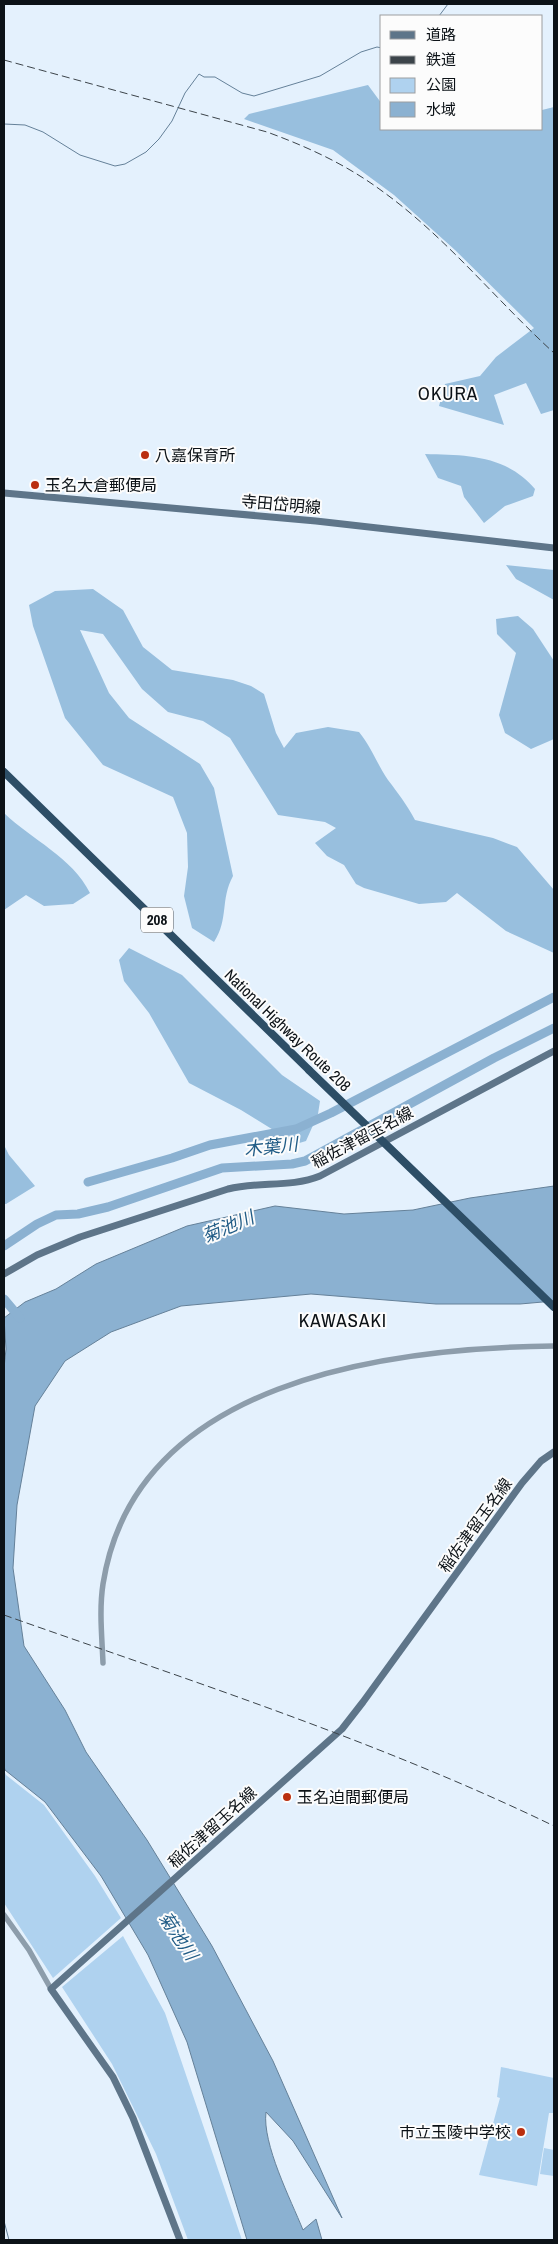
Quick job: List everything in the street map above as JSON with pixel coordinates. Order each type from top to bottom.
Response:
[{"type":"highway","name":"National Highway Route 208","points":[[4,772],[554,1307]]},
{"type":"highway","points":[[543,1296],[554,1303]]},
{"type":"main road","name":"寺田岱明線","points":[[4,493],[316,520],[554,548]]},
{"type":"main road","name":"稲佐津留玉名線","points":[[4,1274],[37,1255],[80,1237],[228,1189],[252,1184],[293,1184],[320,1176],[554,1050]]},
{"type":"main road","name":"稲佐津留玉名線","points":[[51,1989],[342,1729],[364,1702],[522,1483],[541,1461],[554,1452]]},
{"type":"main road","points":[[51,1989],[112,2077],[133,2118],[180,2240]]},
{"type":"street","points":[[103,1663],[101,1612],[103,1584],[109,1558],[123,1519],[141,1487],[156,1469],[204,1427],[239,1405],[264,1394],[322,1374],[398,1359],[466,1349],[554,1346]]},
{"type":"street","points":[[4,1914],[29,1950],[51,1989]]},
{"type":"green space","points":[[4,1770],[6,1775],[44,1805],[95,1876],[121,1918],[53,1978],[4,1903]]},
{"type":"green space","points":[[123,1936],[165,2013],[242,2240],[188,2240],[156,2154],[112,2064],[62,1987]]},
{"type":"green space","name":"市立玉陵中学校","points":[[501,2067],[554,2078],[554,2113],[549,2113],[537,2186],[479,2175],[500,2098],[497,2097]]},
{"type":"green space","points":[[544,2148],[554,2150],[554,2176],[540,2174]]},
{"type":"shaded area","points":[[368,85],[380,101],[380,130],[543,130],[543,110],[554,107],[554,410],[541,414],[526,383],[494,395],[504,425],[439,406],[445,384],[480,376],[496,357],[534,328],[455,250],[394,195],[333,150],[244,119],[249,114]]},
{"type":"shaded area","points":[[425,454],[456,455],[499,463],[524,478],[535,489],[533,496],[505,506],[484,523],[464,497],[461,486],[438,478]]},
{"type":"shaded area","points":[[506,565],[554,570],[554,600],[516,579]]},
{"type":"shaded area","points":[[93,589],[123,610],[143,647],[172,670],[233,680],[251,686],[264,694],[276,733],[284,748],[296,733],[328,727],[359,732],[415,820],[493,838],[517,847],[554,890],[554,953],[506,931],[457,893],[446,902],[419,904],[356,884],[344,865],[327,856],[315,843],[336,828],[325,822],[278,815],[230,738],[203,721],[168,712],[142,689],[103,634],[80,630],[109,693],[129,718],[200,764],[214,788],[233,876],[227,893],[219,934],[214,942],[192,928],[184,896],[188,867],[187,833],[173,797],[103,765],[65,718],[33,626],[29,605],[55,591]]},
{"type":"shaded area","points":[[518,616],[533,629],[554,661],[554,739],[531,749],[505,733],[499,715],[516,653],[497,634],[496,619]]},
{"type":"shaded area","points":[[4,813],[73,869],[90,893],[73,904],[44,906],[26,895],[4,910]]},
{"type":"shaded area","points":[[129,948],[182,975],[282,1075],[320,1101],[318,1114],[306,1141],[296,1144],[241,1110],[189,1083],[149,1013],[124,981],[119,960]]},
{"type":"shaded area","points":[[4,1145],[9,1155],[35,1186],[6,1204],[4,1204]]},
{"type":"water","name":"菊池川","points":[[554,1186],[554,1301],[520,1304],[436,1304],[311,1294],[181,1306],[111,1332],[65,1361],[35,1406],[17,1505],[13,1568],[24,1646],[65,1710],[86,1752],[147,1840],[212,1946],[273,2061],[342,2218],[293,2141],[266,2112],[268,2140],[285,2188],[303,2230],[316,2219],[322,2240],[247,2240],[187,2042],[148,1955],[101,1876],[45,1802],[5,1770],[4,1368],[6,1349],[4,1318],[25,1302],[56,1289],[96,1264],[187,1226],[275,1206],[344,1214],[413,1210],[470,1198]]},
{"type":"waterway","points":[[440,15],[448,4]]},
{"type":"waterway","points":[[4,124],[25,125],[43,132],[80,155],[115,166],[125,164],[146,152],[159,139],[172,121],[185,93],[199,74],[204,77],[215,77],[242,93],[254,96],[320,76],[361,52],[380,48]]},
{"type":"waterway","points":[[88,1182],[210,1145],[296,1129],[331,1113],[554,997]]},
{"type":"waterway","name":"木葉川","points":[[4,1246],[37,1224],[56,1215],[78,1214],[108,1207],[222,1168],[292,1164],[305,1161],[494,1058],[554,1028]]},
{"type":"waterway","points":[[4,1299],[20,1318]]},
{"type":"waterway","points":[[4,2221],[9,2240]]},
{"type":"railway","points":[[4,60],[267,132],[312,150],[341,165],[382,191],[428,228],[554,353]]},
{"type":"railway","points":[[4,1615],[351,1739],[420,1766],[554,1826]]},
{"type":"place","name":"八嘉保育所","points":[[145,455]]},
{"type":"place","name":"玉名大倉郵便局","points":[[35,485]]},
{"type":"place","name":"玉名迫間郵便局","points":[[287,1797]]},
{"type":"place","name":"市立玉陵中学校","points":[[521,2132]]},
{"type":"district","name":"OKURA","points":[[448,393]]},
{"type":"district","name":"KAWASAKI","points":[[343,1320]]}]
